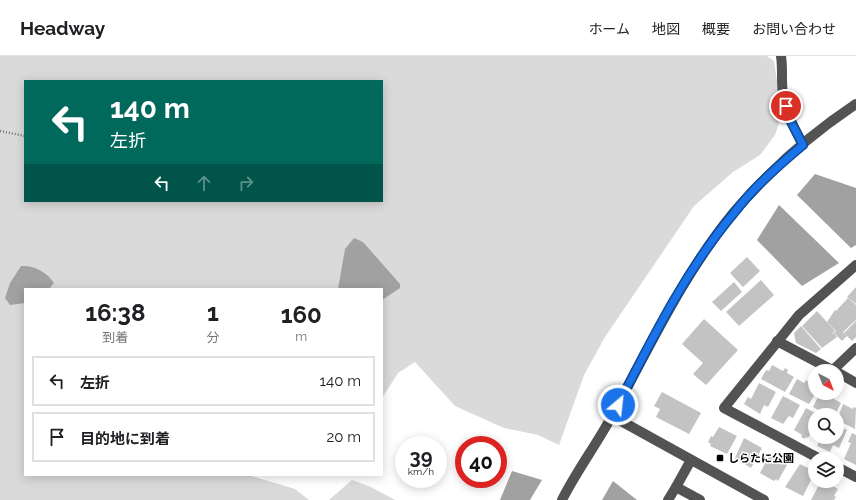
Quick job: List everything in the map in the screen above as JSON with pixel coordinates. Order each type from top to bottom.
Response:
[{"type":"street","points":[[781,56],[783,67],[783,94],[789,118],[803,145]]},
{"type":"street","points":[[562,500],[612,416],[663,319],[707,249],[733,213],[763,180],[834,119],[856,104]]},
{"type":"street","points":[[808,453],[724,408],[799,315],[856,265]]},
{"type":"street","points":[[777,341],[821,364]]},
{"type":"street","points":[[841,364],[856,348]]},
{"type":"street","points":[[844,376],[856,383]]},
{"type":"street","points":[[612,416],[764,500]]},
{"type":"street","points":[[668,500],[690,460]]},
{"type":"street","points":[[844,471],[856,477]]},
{"type":"street","points":[[676,487],[700,500]]},
{"type":"path","points":[[0,131],[24,136]]},
{"type":"shaded area","points":[[0,56],[767,56],[774,61],[782,114],[775,135],[760,155],[733,172],[694,206],[605,337],[584,375],[559,445],[538,435],[504,428],[455,406],[415,362],[398,373],[383,396],[383,288],[24,288],[24,476],[251,476],[295,489],[309,500],[0,500]]},
{"type":"shaded area","points":[[815,174],[856,188],[856,245],[851,248],[797,195]]},
{"type":"shaded area","points":[[779,205],[839,263],[802,286],[757,240]]},
{"type":"shaded area","points":[[354,238],[363,242],[400,284],[400,288],[383,299],[383,288],[338,288],[345,249]]},
{"type":"shaded area","points":[[21,266],[26,266],[40,270],[54,283],[50,288],[24,288],[24,303],[10,305],[5,298],[10,283]]},
{"type":"shaded area","points":[[512,471],[542,480],[530,500],[500,500],[505,488],[507,488],[507,483]]},
{"type":"shaded area","points":[[352,480],[371,487],[395,500],[329,500]]},
{"type":"shaded area","points":[[613,481],[637,500],[602,500]]},
{"type":"building","points":[[747,257],[760,271],[743,287],[730,273]]},
{"type":"building","points":[[761,280],[774,295],[739,326],[726,312]]},
{"type":"building","points":[[734,282],[742,292],[721,311],[712,302]]},
{"type":"building","points":[[856,287],[856,304],[847,297]]},
{"type":"building","points":[[848,298],[856,305],[856,320],[843,332],[847,336],[842,341],[834,333],[836,331],[827,322],[835,310],[836,311]]},
{"type":"building","points":[[817,311],[835,331],[831,335],[834,333],[837,337],[822,348],[802,326]]},
{"type":"building","points":[[704,319],[738,350],[706,385],[693,374],[703,363],[682,344]]},
{"type":"building","points":[[856,321],[856,337],[852,341],[844,333]]},
{"type":"building","points":[[801,326],[821,349],[816,353],[796,343],[794,333]]},
{"type":"building","points":[[772,365],[783,371],[785,368],[788,370],[787,373],[794,377],[785,392],[761,379],[766,370],[769,371]]},
{"type":"building","points":[[797,379],[804,383],[806,380],[808,382],[808,400],[811,400],[809,404],[789,394]]},
{"type":"building","points":[[759,383],[776,392],[768,407],[764,405],[760,414],[744,404],[748,397],[751,399]]},
{"type":"building","points":[[662,392],[701,413],[689,434],[656,417],[660,409],[654,406]]},
{"type":"building","points":[[783,396],[800,405],[793,418],[789,416],[783,424],[771,418]]},
{"type":"building","points":[[816,400],[836,400],[841,403],[838,408],[813,407]]},
{"type":"building","points":[[843,404],[853,409],[854,407],[856,408],[855,429],[844,424],[844,408],[842,408]]},
{"type":"building","points":[[806,408],[808,409],[808,438],[806,437],[805,439],[801,437],[802,435],[794,430]]},
{"type":"building","points":[[719,427],[737,436],[727,454],[710,446],[711,444],[708,442]]},
{"type":"building","points":[[844,428],[847,430],[844,437]]},
{"type":"building","points":[[852,433],[856,435],[856,465],[844,459],[851,443],[848,442]]},
{"type":"building","points":[[744,438],[762,448],[751,468],[735,458]]},
{"type":"building","points":[[818,444],[841,444],[839,448],[833,445],[830,452],[817,446]]},
{"type":"building","points":[[770,454],[785,462],[787,465],[778,481],[776,479],[774,481],[760,473]]},
{"type":"building","points":[[800,464],[808,468],[808,486],[803,496],[785,487]]},
{"type":"building","points":[[817,488],[838,489],[834,496],[836,497],[834,500],[811,500]]},
{"type":"place","name":"しらたに公園","points":[[720,458]]},
{"type":"route","points":[[618,405],[663,319],[707,249],[733,213],[763,180],[803,145],[789,118],[786,106]]}]
